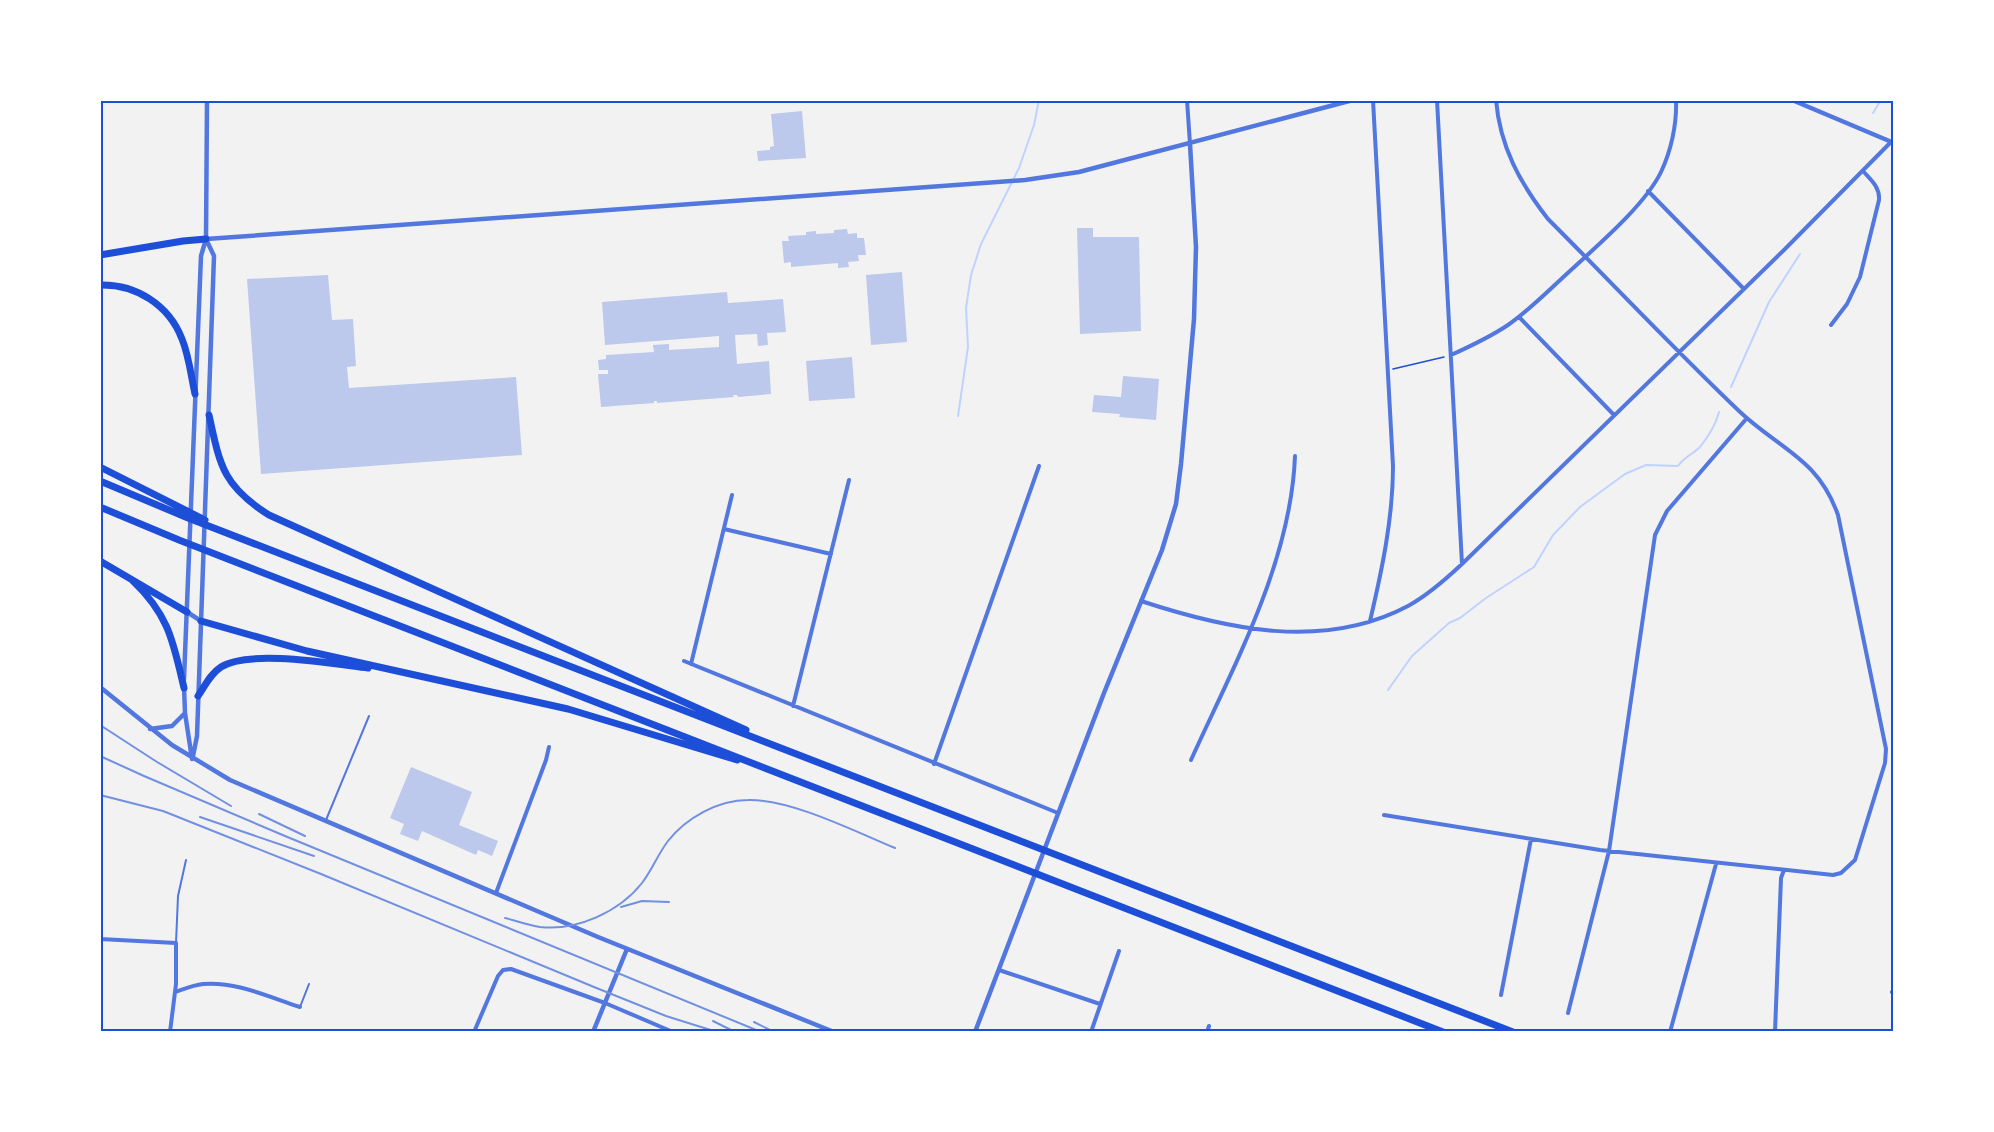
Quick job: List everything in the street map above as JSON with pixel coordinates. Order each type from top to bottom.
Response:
[{"type":"highway","points":[[100,255],[206,239]]},
{"type":"highway","points":[[100,285],[118,286],[136,291],[154,301],[168,314],[183,340],[195,394]]},
{"type":"highway","points":[[209,415],[219,458],[229,481],[242,495],[269,515],[811,759]]},
{"type":"highway","points":[[100,467],[240,538]]},
{"type":"highway","points":[[100,481],[240,538],[1513,1032]]},
{"type":"highway","points":[[100,507],[1443,1032]]},
{"type":"highway","points":[[100,561],[187,612]]},
{"type":"highway","points":[[132,580],[151,599],[166,624],[173,642],[184,688]]},
{"type":"highway","points":[[201,621],[285,646],[568,709],[780,773]]},
{"type":"highway","points":[[198,696],[214,672],[226,664],[242,659],[305,661],[419,675]]},
{"type":"street","points":[[192,759],[185,713],[184,688],[201,256],[206,239],[207,100]]},
{"type":"street","points":[[975,1032],[1171,522],[1178,495],[1194,319],[1196,247],[1187,100]]},
{"type":"street","points":[[206,239],[1025,180],[1079,172],[1353,100]]},
{"type":"street","points":[[1370,621],[1383,561],[1393,487],[1389,370],[1373,100]]},
{"type":"street","points":[[1437,100],[1462,564]]},
{"type":"street","points":[[1384,815],[1609,851],[1833,875],[1849,868],[1860,851],[1886,758],[1886,748],[1836,508],[1823,483],[1807,464],[1747,418],[1548,219],[1518,177],[1509,157],[1500,127],[1496,100]]},
{"type":"street","points":[[1451,355],[1495,333],[1519,317],[1617,226],[1648,191],[1661,172],[1672,138],[1676,100]]},
{"type":"street","points":[[1141,601],[1202,620],[1249,629],[1293,632],[1328,631],[1370,621],[1395,612],[1422,598],[1462,564],[1892,143],[1792,100]]},
{"type":"street","points":[[1831,325],[1847,304],[1860,277],[1879,200],[1876,186],[1863,171]]},
{"type":"street","points":[[1648,191],[1743,288]]},
{"type":"street","points":[[192,759],[197,736],[214,256],[206,239]]},
{"type":"street","points":[[1519,317],[1614,416]]},
{"type":"street","points":[[1569,1013],[1609,851],[1655,535],[1667,511],[1747,418]]},
{"type":"street","points":[[1191,760],[1272,572],[1285,533],[1292,495],[1295,456]]},
{"type":"street","points":[[934,764],[1039,466]]},
{"type":"street","points":[[793,706],[849,480]]},
{"type":"street","points":[[691,664],[732,495]]},
{"type":"street","points":[[724,529],[831,554]]},
{"type":"street","points":[[187,612],[201,621]]},
{"type":"street","points":[[684,661],[1058,813]]},
{"type":"street","points":[[100,687],[150,729],[192,759],[230,780],[627,949],[834,1032]]},
{"type":"street","points":[[150,729],[172,726],[185,713]]},
{"type":"street","points":[[496,893],[549,747]]},
{"type":"street","points":[[1886,758],[1893,760]]},
{"type":"street","points":[[1501,995],[1531,839]]},
{"type":"street","points":[[1670,1032],[1716,864]]},
{"type":"street","points":[[1775,1032],[1780,878],[1784,870]]},
{"type":"street","points":[[100,939],[176,943],[175,992],[170,1032]]},
{"type":"street","points":[[593,1032],[627,949]]},
{"type":"street","points":[[1091,1032],[1119,951]]},
{"type":"street","points":[[474,1032],[502,970],[511,969],[605,1003],[673,1032]]},
{"type":"street","points":[[999,970],[1100,1004]]},
{"type":"street","points":[[175,992],[202,984],[221,984],[242,988],[300,1007]]},
{"type":"street","points":[[1206,1032],[1209,1026]]},
{"type":"lane","points":[[326,820],[369,716]]},
{"type":"lane","points":[[176,943],[178,896],[186,860]]},
{"type":"lane","points":[[300,1007],[309,984]]},
{"type":"path","points":[[1389,370],[1430,362],[1451,355]]},
{"type":"building","points":[[802,111],[806,158],[758,161],[757,151],[770,150],[770,147],[774,146],[771,114]]},
{"type":"building","points":[[1077,228],[1093,228],[1093,237],[1139,237],[1141,331],[1080,334]]},
{"type":"building","points":[[847,229],[848,234],[857,233],[857,238],[864,238],[866,255],[858,255],[859,261],[848,262],[849,267],[838,268],[838,263],[791,267],[791,262],[784,263],[782,241],[789,241],[788,236],[806,235],[806,232],[816,231],[816,234],[834,233],[834,230]]},
{"type":"building","points":[[902,272],[907,342],[871,345],[866,275]]},
{"type":"building","points":[[328,275],[332,320],[353,319],[356,366],[347,367],[349,388],[516,377],[522,455],[261,474],[247,279]]},
{"type":"building","points":[[727,292],[728,303],[783,299],[786,332],[767,333],[768,345],[758,346],[757,334],[735,335],[737,364],[769,361],[771,394],[738,397],[733,395],[734,397],[657,403],[654,401],[654,403],[601,407],[598,374],[608,374],[608,370],[599,370],[598,360],[606,359],[606,355],[654,352],[653,345],[669,344],[669,350],[719,347],[719,336],[605,345],[602,302]]},
{"type":"building","points":[[852,357],[855,398],[809,401],[806,361]]},
{"type":"building","points":[[1123,376],[1159,379],[1156,420],[1092,412],[1094,395],[1121,397]]},
{"type":"building","points":[[411,767],[472,792],[459,825],[498,841],[492,856],[478,850],[476,855],[422,831],[418,841],[400,834],[404,824],[390,818]]},
{"type":"waterway","points":[[958,416],[968,347],[966,308],[971,275],[981,244],[1019,168],[1034,125],[1039,100]]},
{"type":"waterway","points":[[1873,113],[1881,100]]},
{"type":"waterway","points":[[1731,387],[1769,302],[1800,254]]},
{"type":"waterway","points":[[1388,690],[1412,656],[1449,623],[1460,618],[1534,567],[1553,535],[1580,507],[1625,474],[1646,465],[1678,466],[1703,443],[1714,426],[1719,412]]},
{"type":"railway","points":[[100,725],[231,806]]},
{"type":"railway","points":[[100,756],[285,836],[761,1032]]},
{"type":"railway","points":[[100,795],[163,811],[666,1016],[717,1032]]},
{"type":"railway","points":[[505,918],[540,927],[554,927],[582,922],[609,911],[622,903],[642,883],[675,833],[693,818],[725,803],[748,800],[765,801],[803,810],[895,848]]},
{"type":"railway","points":[[259,814],[305,836]]},
{"type":"railway","points":[[200,817],[314,856]]},
{"type":"railway","points":[[621,907],[642,901],[669,902]]},
{"type":"railway","points":[[713,1021],[735,1032]]},
{"type":"railway","points":[[754,1022],[774,1032]]}]
